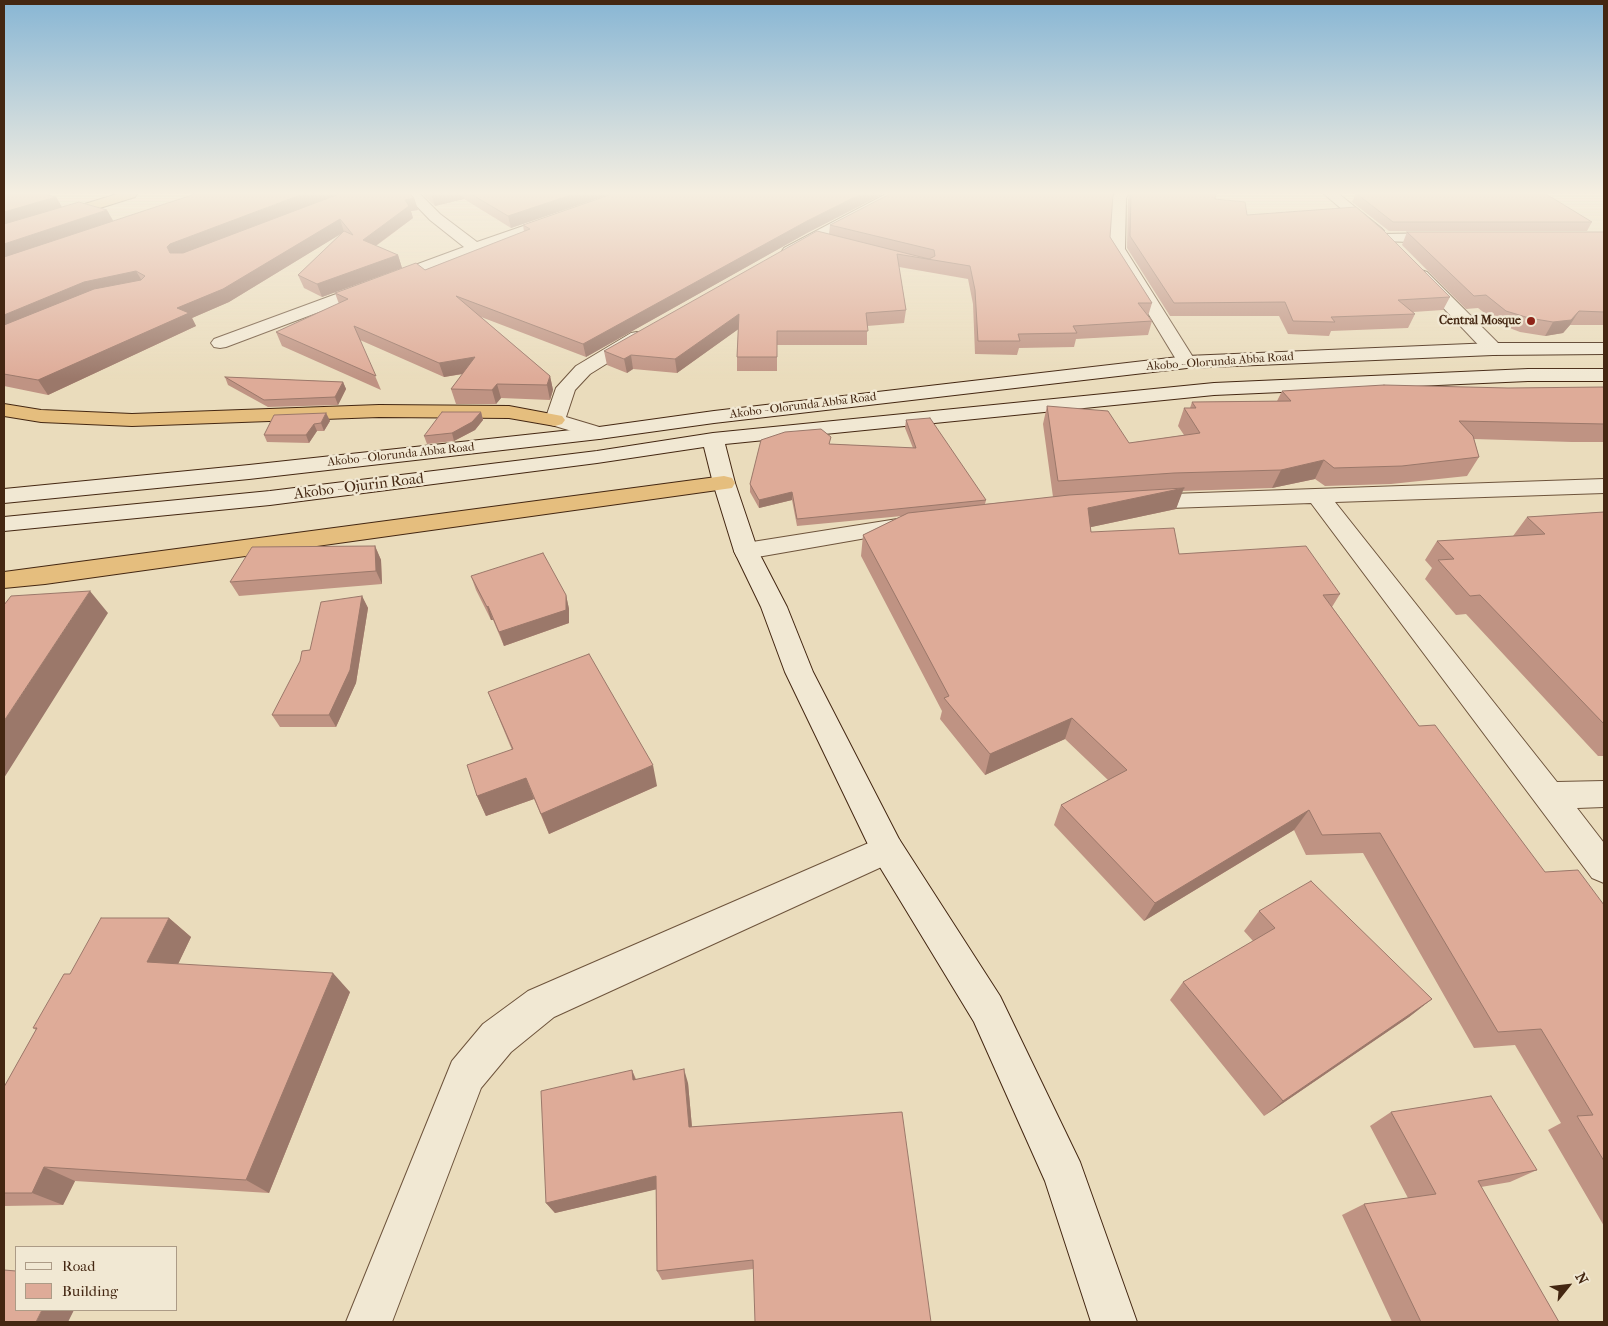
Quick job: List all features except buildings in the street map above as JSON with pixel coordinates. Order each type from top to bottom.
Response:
[{"type":"highway","points":[[4,410],[40,416],[132,420],[379,410],[509,412],[555,420]]},
{"type":"highway","points":[[4,580],[55,575],[724,483]]},
{"type":"street","points":[[220,343],[454,256]]},
{"type":"street","points":[[1121,256],[1187,362]]},
{"type":"street","points":[[1412,266],[1493,349]]},
{"type":"street","points":[[599,433],[555,420],[566,388],[583,370],[649,331]]},
{"type":"street","name":"Akobo - Olorunda Abba Road","points":[[4,496],[249,472],[599,433],[723,416],[1187,362],[1493,349],[1604,349]]},
{"type":"street","points":[[1431,351],[1460,378]]},
{"type":"street","name":"Akobo - Olorunda Abba Road","points":[[713,439],[1214,389],[1528,375],[1604,376]]},
{"type":"street","points":[[713,439],[724,483],[746,551],[774,607],[799,672],[887,849],[987,1009],[1065,1177],[1114,1322]]},
{"type":"street","name":"Akobo - Ojurin Road","points":[[4,524],[270,498],[596,457],[713,439]]},
{"type":"street","points":[[1121,503],[1604,486]]},
{"type":"street","points":[[1317,495],[1604,868]]},
{"type":"street","points":[[746,551],[929,522]]},
{"type":"street","points":[[1548,795],[1604,794]]},
{"type":"street","points":[[369,1322],[466,1075],[498,1038],[541,1004],[887,849]]},
{"type":"place","name":"Central Mosque","points":[[1531,321]]}]
